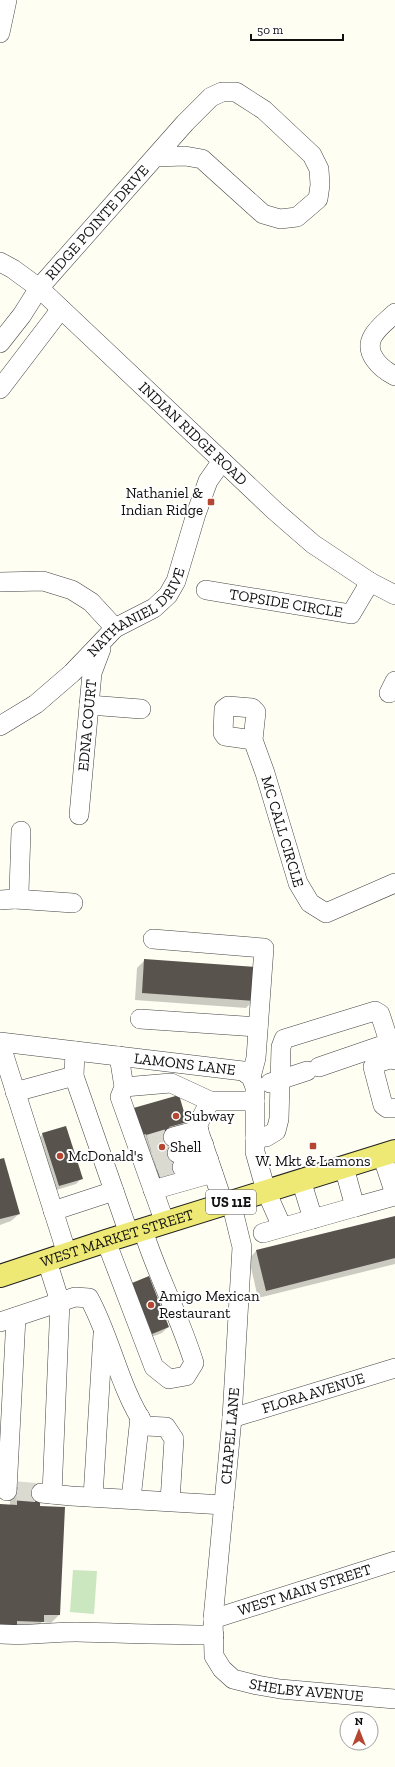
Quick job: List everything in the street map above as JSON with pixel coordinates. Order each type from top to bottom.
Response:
[{"type":"main road","name":"WEST MARKET STREET","points":[[0,1276],[106,1241],[389,1153]]},
{"type":"street","points":[[0,33],[7,0]]},
{"type":"street","name":"RIDGE POINTE DRIVE","points":[[0,343],[22,315],[40,288],[156,157],[211,97],[222,92],[236,92],[264,110],[312,155],[319,170],[320,185],[318,199],[297,217],[280,219],[263,214],[202,159],[186,156],[156,157]]},
{"type":"street","name":"INDIAN RIDGE ROAD","points":[[0,262],[13,269],[40,288],[275,511],[313,544],[370,582],[395,596]]},
{"type":"street","points":[[0,390],[61,309]]},
{"type":"street","points":[[395,313],[372,337],[370,345],[370,352],[375,360],[382,368],[395,376]]},
{"type":"street","name":"NATHANIEL DRIVE","points":[[0,726],[36,704],[78,668],[110,633],[154,608],[168,595],[176,581],[196,514],[208,481],[222,461]]},
{"type":"street","points":[[0,582],[43,580],[72,590],[91,602],[110,633]]},
{"type":"street","name":"TOPSIDE CIRCLE","points":[[206,590],[351,614],[370,582]]},
{"type":"street","name":"EDNA COURT","points":[[79,816],[92,673],[110,633]]},
{"type":"street","points":[[89,705],[142,709]]},
{"type":"street","name":"MC CALL CIRCLE","points":[[253,740],[265,773],[298,883],[310,903],[326,914],[395,884]]},
{"type":"street","points":[[7,900],[19,892],[21,831]]},
{"type":"street","points":[[7,900],[73,903]]},
{"type":"street","points":[[153,939],[264,948],[254,1088],[255,1138],[256,1152],[266,1191],[282,1227]]},
{"type":"street","points":[[255,1138],[266,1137],[276,1131],[279,1119],[281,1046],[284,1039],[375,1012],[380,1014],[393,1052]]},
{"type":"street","points":[[140,1019],[258,1027]]},
{"type":"street","points":[[0,1042],[67,1254]]},
{"type":"street","name":"LAMONS LANE","points":[[0,1042],[243,1071],[254,1088]]},
{"type":"street","points":[[75,1051],[74,1076],[114,1192],[153,1260],[186,1336],[194,1363],[186,1376],[169,1379],[154,1367],[106,1241]]},
{"type":"street","points":[[124,1087],[171,1083],[210,1101],[313,1069],[393,1052]]},
{"type":"street","points":[[393,1052],[376,1063],[373,1067],[383,1105],[387,1108],[395,1108]]},
{"type":"street","points":[[119,1056],[124,1087],[120,1097],[149,1165],[165,1223]]},
{"type":"street","points":[[15,1092],[74,1076]]},
{"type":"street","points":[[206,1152],[197,1126],[210,1101]]},
{"type":"street","points":[[149,1165],[206,1152]]},
{"type":"street","points":[[206,1152],[177,1153],[206,1152]]},
{"type":"street","name":"CHAPEL LANE","points":[[206,1152],[228,1203],[242,1248],[232,1418],[213,1627],[214,1656],[222,1669]]},
{"type":"street","points":[[263,1233],[395,1195],[389,1153]]},
{"type":"street","points":[[344,1167],[355,1207]]},
{"type":"street","points":[[301,1180],[313,1218]]},
{"type":"street","points":[[53,1211],[114,1192]]},
{"type":"street","points":[[47,1261],[60,1302],[47,1493],[170,1502],[224,1504]]},
{"type":"street","points":[[8,1491],[8,1319],[75,1297],[89,1298],[104,1329],[125,1384],[145,1426],[166,1428],[174,1438],[170,1502]]},
{"type":"street","points":[[93,1497],[104,1329]]},
{"type":"street","name":"FLORA AVENUE","points":[[232,1418],[395,1368]]},
{"type":"street","points":[[131,1499],[140,1417]]},
{"type":"street","name":"WEST MAIN STREET","points":[[9,1635],[37,1632],[213,1627],[395,1561]]},
{"type":"street","name":"SHELBY AVENUE","points":[[222,1669],[233,1679],[280,1689],[395,1698]]},
{"type":"green space","points":[[73,1570],[97,1571],[94,1614],[70,1612]]},
{"type":"building","points":[[144,959],[257,967],[255,1001],[142,993]]},
{"type":"building","points":[[179,1095],[187,1122],[169,1127],[185,1177],[161,1184],[146,1134],[139,1136],[130,1109]]},
{"type":"building","points":[[66,1126],[83,1179],[59,1186],[42,1133]]},
{"type":"building","points":[[4,1158],[20,1214],[0,1219],[0,1159]]},
{"type":"building","points":[[395,1216],[395,1258],[266,1291],[256,1250]]},
{"type":"building","name":"Amigo Mexican Restaurant","points":[[149,1276],[169,1327],[152,1334],[132,1283]]},
{"type":"building","points":[[17,1487],[41,1488],[40,1506],[65,1507],[60,1615],[44,1615],[44,1622],[17,1621],[17,1631],[0,1630],[0,1504],[17,1505]]},
{"type":"tunnel","points":[[149,1144],[173,1137]]},
{"type":"tunnel","points":[[154,1161],[177,1153]]},
{"type":"tunnel","points":[[159,1175],[182,1167]]},
{"type":"tunnel","points":[[17,1491],[41,1493]]},
{"type":"place","name":"Nathaniel & Indian Ridge","points":[[211,502]]},
{"type":"place","name":"Subway","points":[[176,1116]]},
{"type":"place","name":"W. Mkt & Lamons","points":[[313,1146]]},
{"type":"place","name":"Shell","points":[[162,1147]]},
{"type":"place","name":"McDonald's","points":[[60,1156]]},
{"type":"place","name":"Amigo Mexican Restaurant","points":[[151,1305]]}]
